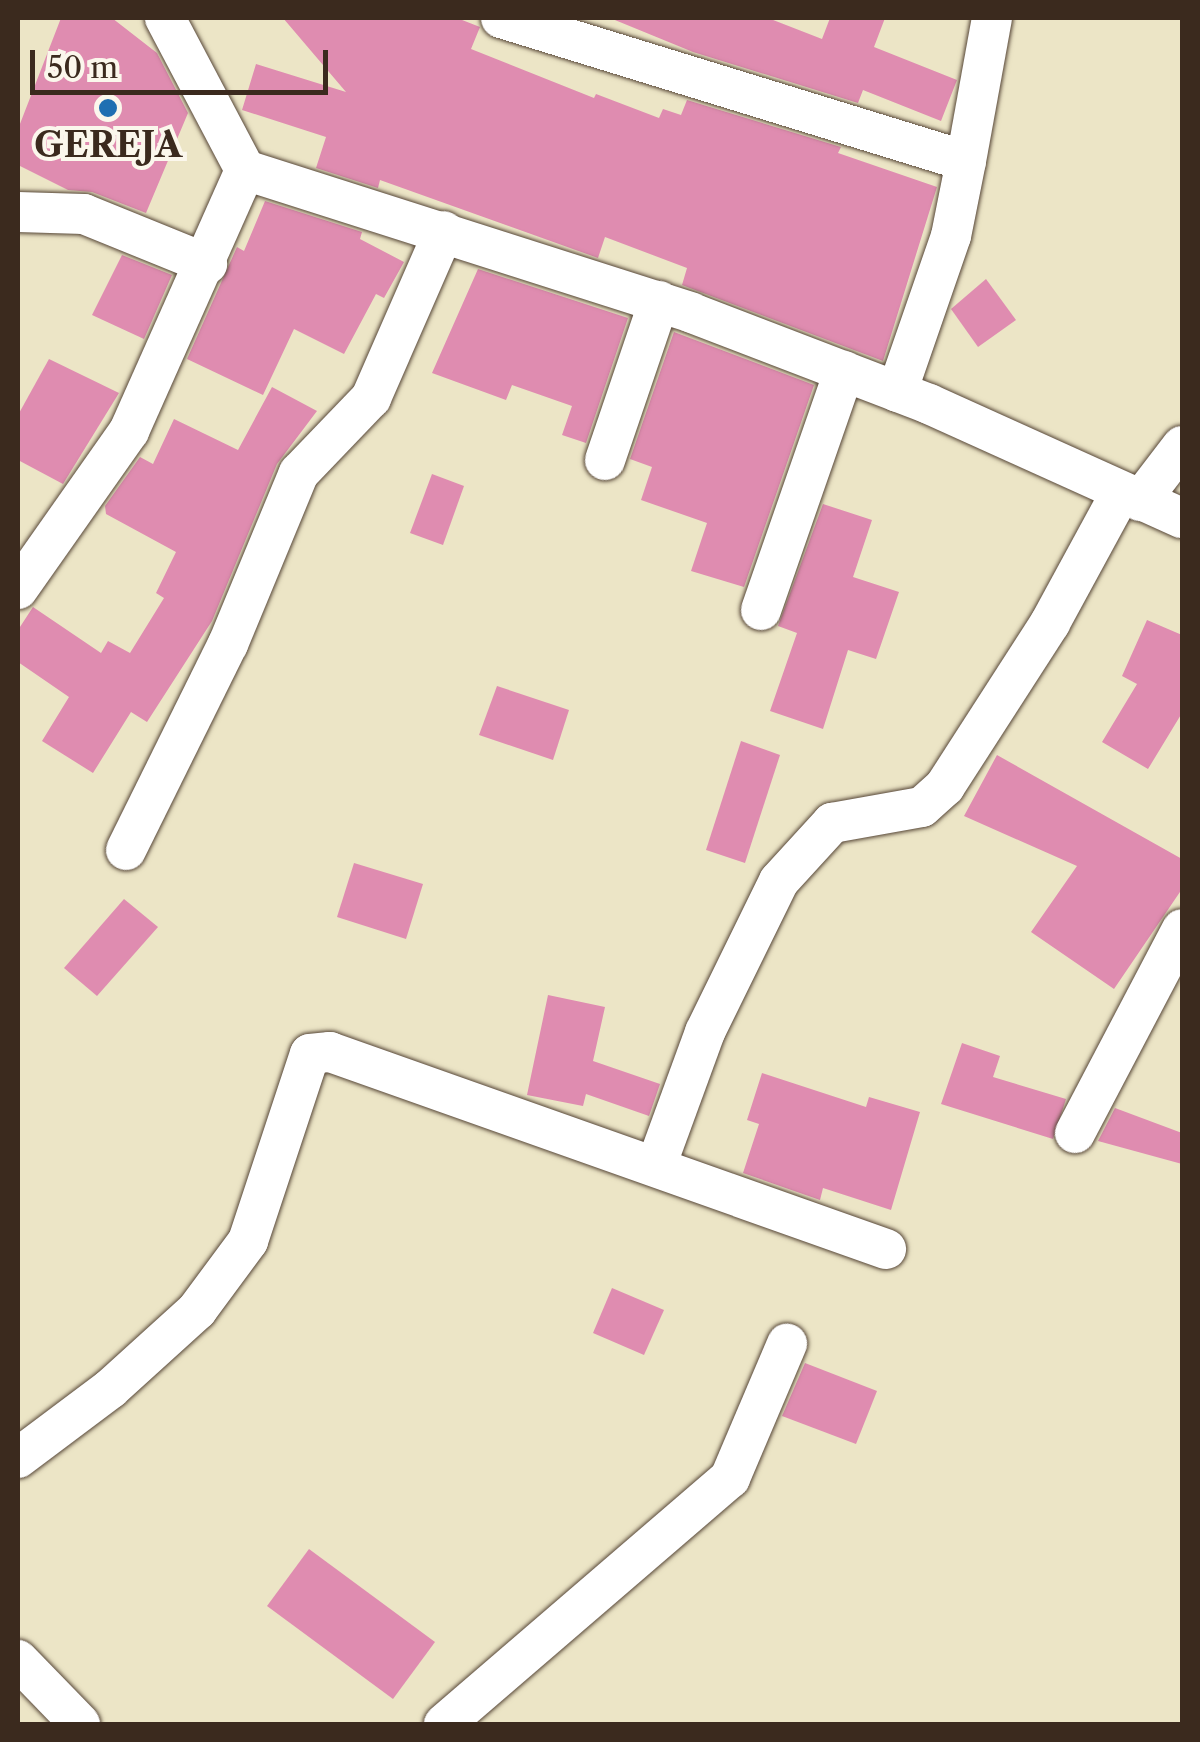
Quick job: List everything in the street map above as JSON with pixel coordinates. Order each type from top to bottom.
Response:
[{"type":"street","points":[[165,18],[245,170],[658,301],[897,392],[1182,518]]},
{"type":"street","points":[[501,18],[966,161]]},
{"type":"street","points":[[897,392],[951,236],[992,18]]},
{"type":"street","points":[[18,589],[130,430],[207,264],[245,170]]},
{"type":"street","points":[[18,212],[84,214],[207,264]]},
{"type":"street","points":[[126,850],[228,644],[298,473],[371,398],[444,231]]},
{"type":"street","points":[[605,460],[658,301]]},
{"type":"street","points":[[761,610],[844,371]]},
{"type":"street","points":[[656,1166],[705,1032],[779,881],[832,823],[922,807],[945,786],[1130,496],[1182,446]]},
{"type":"street","points":[[1075,1133],[1182,928]]},
{"type":"street","points":[[18,1458],[110,1388],[197,1310],[248,1241],[310,1054],[330,1052],[886,1249]]},
{"type":"street","points":[[444,1724],[730,1478],[788,1344]]},
{"type":"street","points":[[18,1660],[80,1724]]},
{"type":"building","name":"GEREJA","points":[[61,18],[112,18],[157,53],[188,113],[146,213],[92,192],[68,190],[18,165],[18,129]]},
{"type":"building","points":[[283,18],[457,18],[480,27],[471,49],[594,98],[596,94],[659,118],[663,109],[681,115],[687,100],[841,147],[838,153],[937,187],[883,361],[682,285],[687,268],[605,237],[598,258],[380,180],[378,188],[316,168],[326,137],[242,110],[256,64],[346,92]]},
{"type":"building","points":[[610,18],[768,18],[822,39],[830,18],[885,18],[874,47],[957,80],[941,121],[863,90],[858,103],[693,52]]},
{"type":"building","points":[[265,201],[362,232],[360,239],[404,262],[384,298],[376,294],[344,354],[294,329],[263,395],[187,359],[237,247],[244,251]]},
{"type":"building","points":[[122,255],[172,275],[144,339],[92,315]]},
{"type":"building","points":[[478,269],[628,318],[586,443],[562,435],[572,406],[512,385],[506,400],[432,373]]},
{"type":"building","points":[[986,279],[1016,320],[978,347],[951,309]]},
{"type":"building","points":[[674,332],[814,385],[744,587],[691,571],[707,523],[641,500],[652,467],[630,459]]},
{"type":"building","points":[[49,359],[119,393],[63,484],[18,460],[18,415]]},
{"type":"building","points":[[272,387],[317,411],[277,464],[212,621],[147,722],[131,712],[93,773],[42,741],[69,697],[18,662],[18,630],[33,607],[101,653],[108,641],[130,653],[164,598],[156,593],[176,552],[106,514],[105,506],[140,457],[153,464],[174,419],[238,450]]},
{"type":"building","points":[[432,474],[464,486],[443,545],[410,533]]},
{"type":"building","points":[[823,504],[872,520],[853,577],[899,592],[876,659],[848,650],[823,729],[770,711],[797,633],[778,626]]},
{"type":"building","points":[[1147,620],[1182,635],[1182,713],[1148,769],[1102,742],[1137,684],[1122,676]]},
{"type":"building","points":[[497,686],[569,710],[553,760],[479,735]]},
{"type":"building","points":[[741,741],[780,755],[745,863],[706,850]]},
{"type":"building","points":[[997,755],[1182,859],[1182,889],[1114,989],[1031,932],[1077,866],[964,816]]},
{"type":"building","points":[[354,863],[423,884],[406,939],[337,917]]},
{"type":"building","points":[[124,899],[158,927],[97,996],[64,968]]},
{"type":"building","points":[[548,995],[605,1007],[593,1061],[660,1084],[649,1116],[586,1094],[583,1106],[527,1095]]},
{"type":"building","points":[[962,1043],[1000,1056],[993,1077],[1066,1099],[1053,1139],[941,1104]]},
{"type":"building","points":[[762,1073],[866,1107],[869,1097],[920,1112],[891,1210],[823,1188],[820,1200],[743,1173],[759,1124],[747,1120]]},
{"type":"building","points":[[1115,1108],[1182,1133],[1182,1164],[1098,1141]]},
{"type":"building","points":[[612,1288],[664,1310],[644,1355],[593,1333]]},
{"type":"building","points":[[805,1363],[877,1391],[856,1444],[782,1416]]},
{"type":"building","points":[[309,1549],[435,1642],[393,1699],[267,1606]]},
{"type":"place","name":"GEREJA","points":[[108,108]]}]
